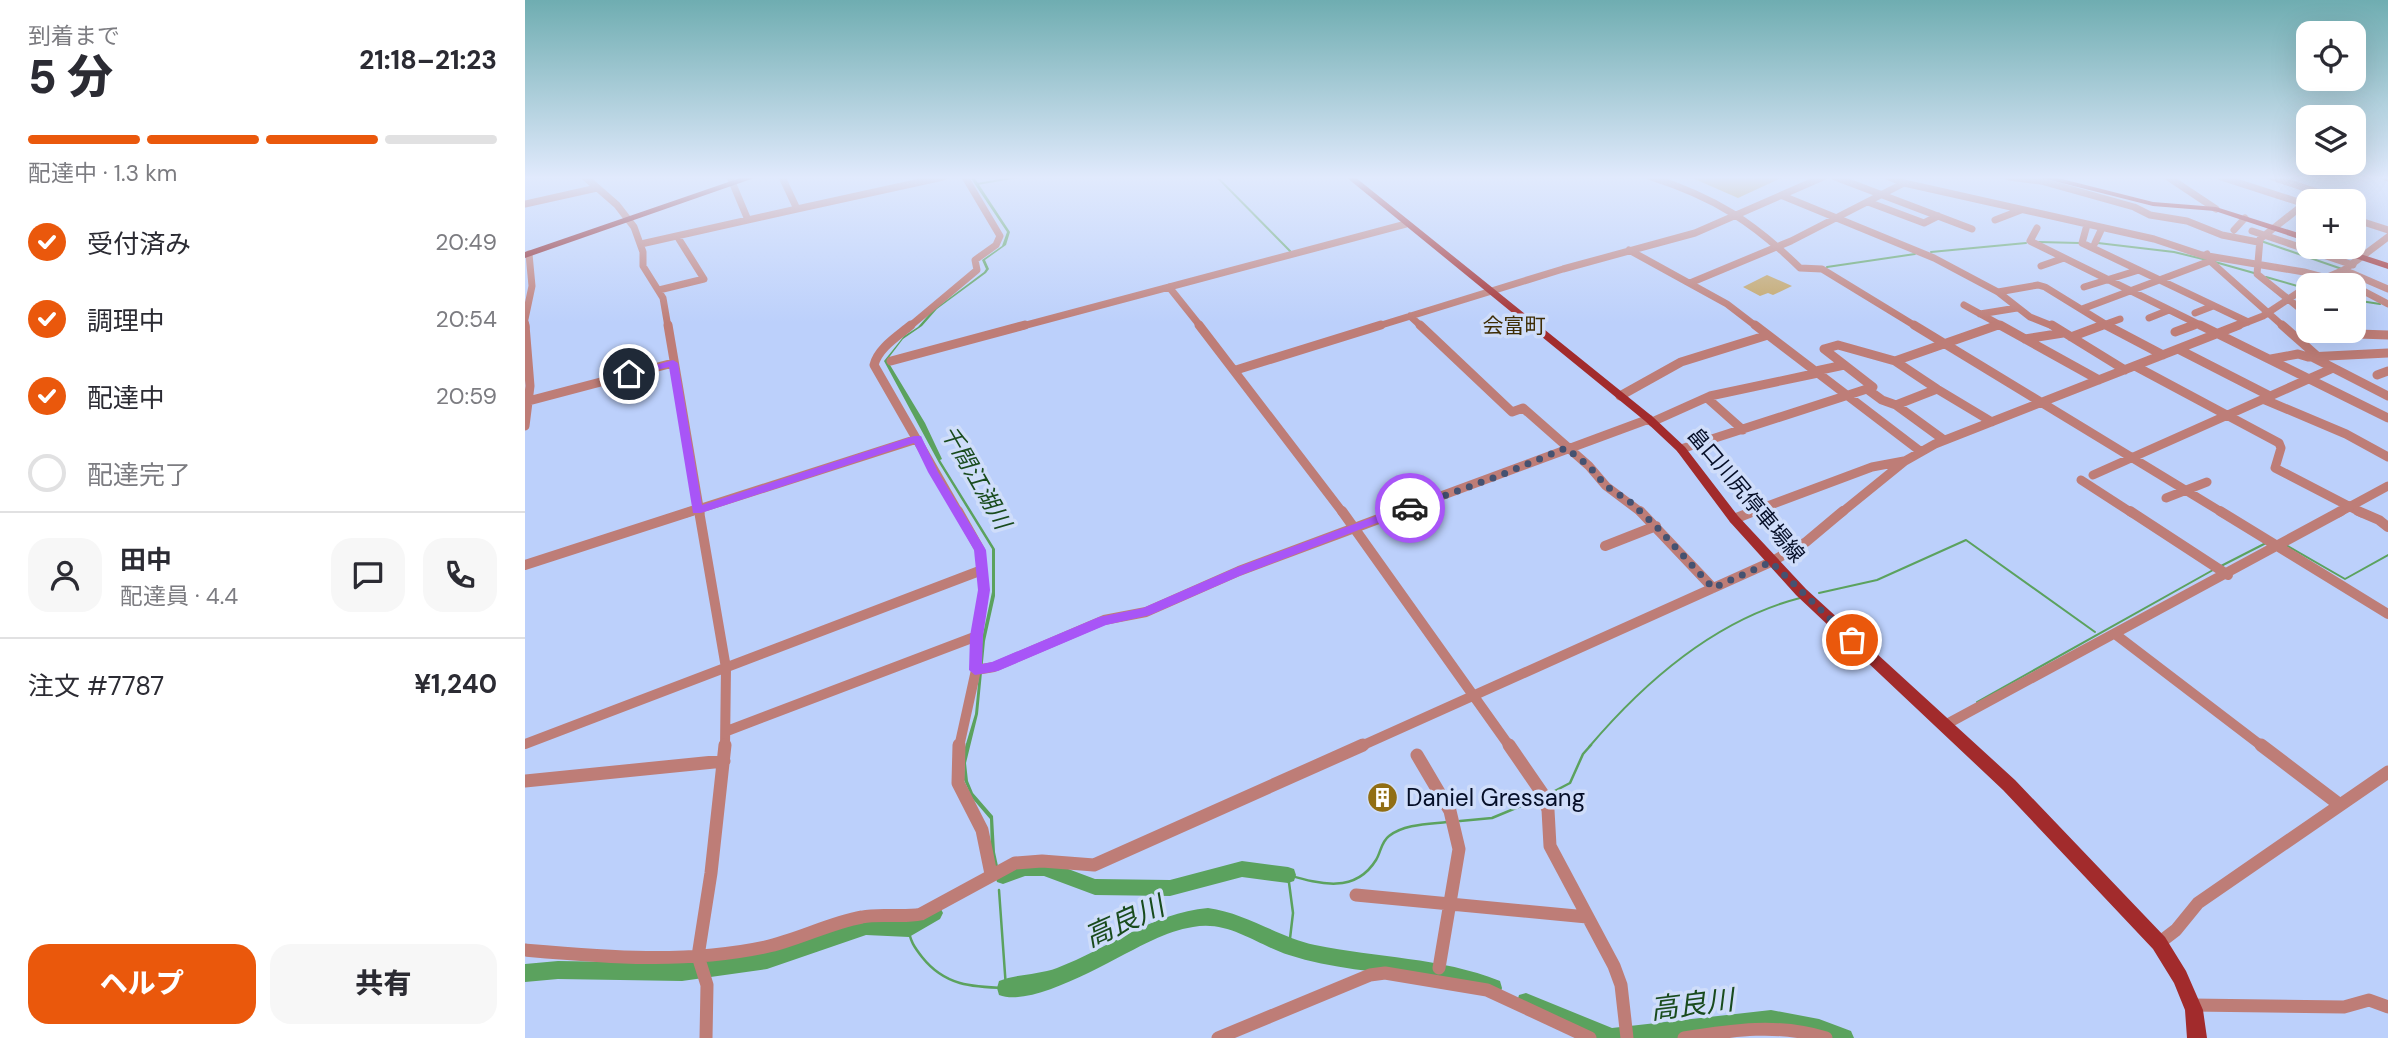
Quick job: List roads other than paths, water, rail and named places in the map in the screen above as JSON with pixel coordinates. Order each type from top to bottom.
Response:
[{"type":"highway","points":[[528,259],[614,225]]},
{"type":"main road","name":"畠口川尻停車場線","points":[[1408,225],[1651,420],[1681,449],[1734,519],[1815,607],[2009,785],[2159,943],[2180,977],[2192,1005],[2197,1038]]},
{"type":"main road","points":[[2266,225],[2296,235]]},
{"type":"main road","points":[[2366,258],[2388,266]]},
{"type":"street","points":[[634,225],[645,253],[643,266],[663,298],[726,668],[727,731],[698,957],[703,965],[708,1002],[706,1038]]},
{"type":"street","points":[[641,244],[724,225]]},
{"type":"street","points":[[991,874],[982,830],[958,783],[959,747],[975,670],[984,590],[980,550],[874,365],[875,360],[928,309],[977,270],[975,260],[996,245],[1000,236],[994,225]]},
{"type":"street","points":[[891,361],[1401,225]]},
{"type":"street","points":[[1236,370],[1715,225]]},
{"type":"street","points":[[1752,225],[1779,246],[1800,268],[1822,269],[2388,614]]},
{"type":"street","points":[[1691,283],[1822,225]]},
{"type":"street","points":[[1856,225],[1919,250],[1999,292],[2017,308],[2067,335],[2279,443],[2281,448],[2275,468],[2388,527]]},
{"type":"street","points":[[1963,225],[1972,229]]},
{"type":"street","points":[[2087,225],[2082,243],[2248,323]]},
{"type":"street","points":[[2089,225],[2209,258],[2256,262],[2299,273]]},
{"type":"street","points":[[2198,225],[2222,235],[2258,242]]},
{"type":"street","points":[[2234,230],[2238,225]]},
{"type":"street","points":[[2276,225],[2258,242],[2257,274],[2296,305]]},
{"type":"street","points":[[2037,228],[2030,242],[2388,418]]},
{"type":"street","points":[[2095,243],[2102,228]]},
{"type":"street","points":[[2252,231],[2353,265]]},
{"type":"street","points":[[659,290],[704,279],[677,236]]},
{"type":"street","points":[[2366,255],[2388,237]]},
{"type":"street","points":[[1629,250],[1727,303],[1920,452]]},
{"type":"street","points":[[2041,266],[2064,258]]},
{"type":"street","points":[[2081,309],[2209,258]]},
{"type":"street","points":[[2209,258],[2316,355],[2315,358],[2331,369],[2388,396]]},
{"type":"street","points":[[525,426],[532,363],[527,348],[525,320],[529,310],[528,259]]},
{"type":"street","points":[[2336,273],[2360,259]]},
{"type":"street","points":[[2084,287],[2139,270]]},
{"type":"street","points":[[2344,270],[2388,289]]},
{"type":"street","points":[[1999,292],[2040,285],[2106,325],[2163,355]]},
{"type":"street","points":[[1169,287],[1236,370],[1353,528],[1475,695],[1543,797],[1548,810],[1550,846],[1614,966],[1621,985],[1627,1038]]},
{"type":"street","points":[[2366,293],[2388,304]]},
{"type":"street","points":[[525,950],[629,959],[698,957],[766,947],[849,919],[921,914],[991,874],[1025,860],[1094,865],[1771,562],[1812,537],[1905,461],[1944,440],[2248,323],[2270,313],[2296,294]]},
{"type":"street","points":[[1964,305],[2099,380]]},
{"type":"street","points":[[2195,313],[2213,306]]},
{"type":"street","points":[[1980,314],[2017,308]]},
{"type":"street","points":[[2149,318],[2169,310]]},
{"type":"street","points":[[2093,317],[2105,313]]},
{"type":"street","points":[[1410,316],[1512,412],[1523,408],[1589,466],[1606,486],[1629,501],[1713,588]]},
{"type":"street","points":[[2025,339],[2067,335],[2120,319]]},
{"type":"street","points":[[2175,332],[2197,324]]},
{"type":"street","points":[[1895,361],[1999,325]]},
{"type":"street","points":[[2366,334],[2388,335]]},
{"type":"street","points":[[1620,396],[1681,362],[1768,335]]},
{"type":"street","points":[[2112,339],[2125,335]]},
{"type":"street","points":[[1681,449],[1873,387],[1824,349],[1838,345],[1895,361],[1992,422]]},
{"type":"street","points":[[2178,349],[2266,398],[2346,434],[2388,457]]},
{"type":"street","points":[[2270,359],[2298,355],[2388,353]]},
{"type":"street","points":[[528,402],[673,363]]},
{"type":"street","points":[[975,670],[994,667],[1104,620],[1146,612],[1239,571],[1707,398],[1844,365]]},
{"type":"street","points":[[2093,475],[2331,369]]},
{"type":"street","points":[[2377,375],[2388,371]]},
{"type":"street","points":[[1867,389],[1882,400],[1896,405],[1944,440]]},
{"type":"street","points":[[1896,405],[1937,389]]},
{"type":"street","points":[[1707,398],[1743,430]]},
{"type":"street","points":[[525,565],[917,439]]},
{"type":"street","points":[[1734,519],[1872,467],[1905,461]]},
{"type":"street","points":[[2081,480],[2220,570]]},
{"type":"street","points":[[2166,498],[2207,481]]},
{"type":"street","points":[[1945,725],[2115,634],[2220,570],[2277,547],[2388,486]]},
{"type":"street","points":[[1605,546],[1656,526]]},
{"type":"street","points":[[525,744],[982,570]]},
{"type":"street","points":[[2115,634],[2340,805]]},
{"type":"street","points":[[727,731],[977,636]]},
{"type":"street","points":[[1417,755],[1456,822],[1459,849],[1439,968]]},
{"type":"street","points":[[525,781],[724,761]]},
{"type":"street","points":[[2159,943],[2176,930],[2198,903],[2388,772]]},
{"type":"street","points":[[1356,895],[1587,917]]},
{"type":"street","points":[[1219,1038],[1370,975],[1385,973],[1487,990],[1590,1038]]},
{"type":"street","points":[[2192,1005],[2344,1007],[2369,1000],[2388,1007]]},
{"type":"street","points":[[1684,1038],[1751,1028],[1797,1031],[1826,1038]]},
{"type":"waterway","points":[[1265,225],[1290,251]]},
{"type":"waterway","points":[[2261,241],[2342,269]]},
{"type":"waterway","points":[[2039,242],[2079,243]]},
{"type":"waterway","points":[[1931,252],[2026,243]]},
{"type":"waterway","points":[[2098,243],[2174,252],[2207,260]]},
{"type":"waterway","points":[[1827,267],[1915,254]]},
{"type":"waterway","points":[[2215,262],[2254,273]]},
{"type":"waterway","points":[[2266,277],[2296,286]]},
{"type":"waterway","points":[[2366,302],[2380,304]]},
{"type":"waterway","points":[[1819,593],[1877,580],[1966,540],[2095,632]]},
{"type":"waterway","points":[[2221,566],[2266,543]]},
{"type":"waterway","points":[[2286,545],[2345,579],[2388,555]]},
{"type":"waterway","points":[[1977,702],[2213,570]]},
{"type":"waterway","points":[[1589,747],[1634,699],[1684,656],[1739,621],[1800,598]]},
{"type":"waterway","points":[[1549,794],[1570,783],[1583,754],[1591,745]]},
{"type":"waterway","points":[[1460,821],[1492,818],[1538,799]]},
{"type":"waterway","points":[[1289,947],[1293,913],[1288,875],[1324,883],[1347,882],[1368,871],[1384,841],[1395,832],[1417,825],[1447,822]]},
{"type":"waterway","points":[[1003,876],[1025,868],[1044,868],[1095,887],[1170,888],[1242,869],[1288,875]]},
{"type":"waterway","name":"高良川","points":[[909,928],[911,940],[917,950],[940,974],[960,983],[1006,988],[999,890]]},
{"type":"waterway","name":"高良川","points":[[525,973],[558,970],[682,972],[767,960],[866,927],[909,928],[934,913]]},
{"type":"waterway","name":"高良川","points":[[1006,988],[1032,985],[1056,978],[1147,933],[1170,924],[1208,917],[1233,921],[1290,947],[1340,958],[1444,973],[1493,988]]},
{"type":"waterway","name":"高良川","points":[[1526,1002],[1612,1038],[1771,1019],[1819,1028],[1844,1038]]},
{"type":"place","name":"Daniel Gressang","points":[[1383,798]]},
{"type":"district","name":"会富町","points":[[1514,326]]},
{"type":"water label","name":"千間江湖川","points":[[976,477]]}]
